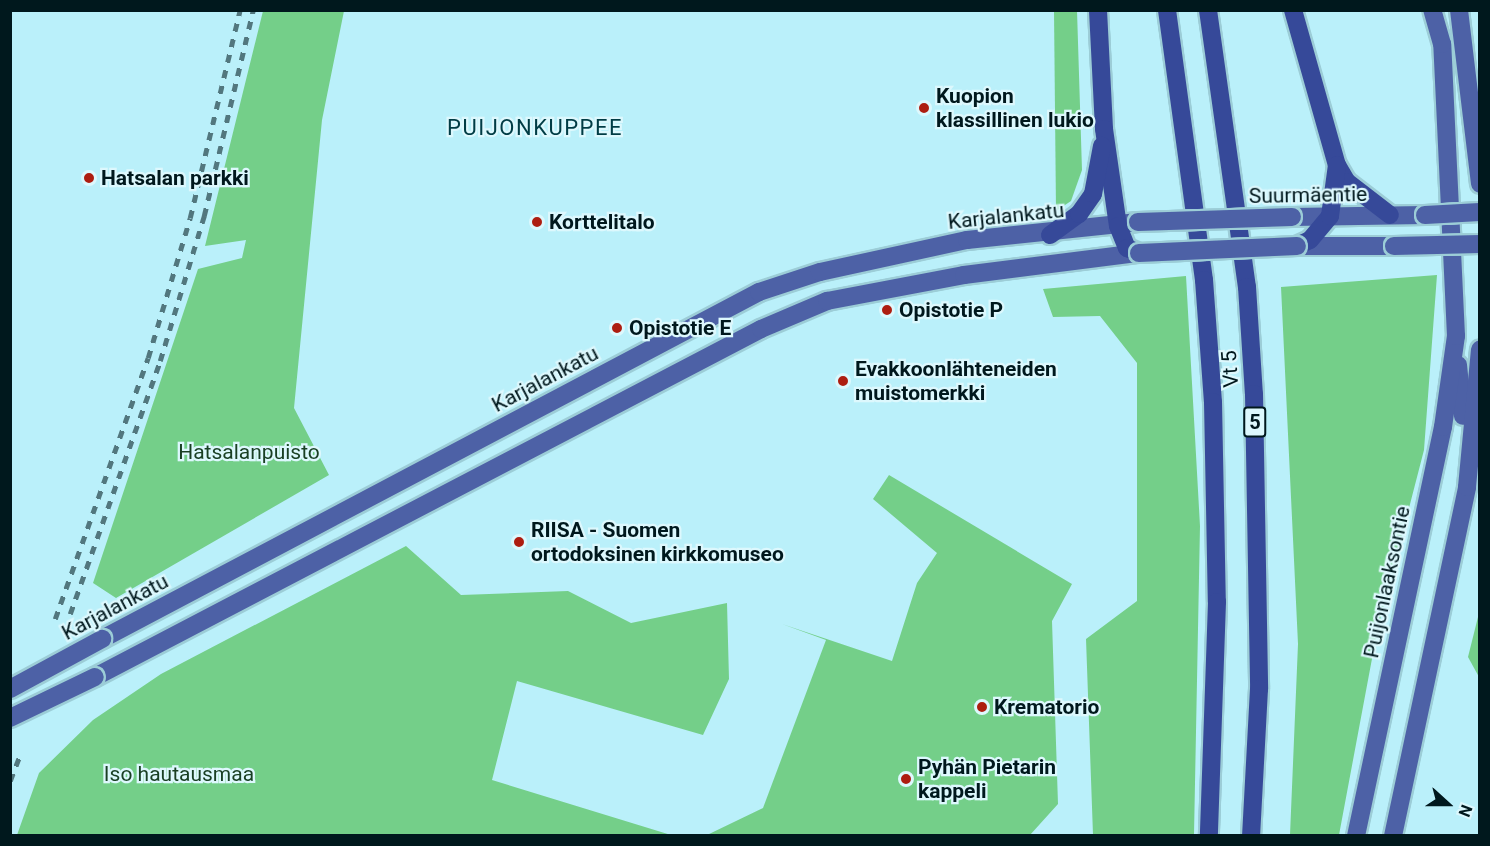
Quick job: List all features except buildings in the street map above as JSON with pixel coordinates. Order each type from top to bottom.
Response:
[{"type":"highway","points":[[1098,10],[1104,129],[1118,225],[1127,248],[1139,253]]},
{"type":"highway","name":"Vt 5","points":[[1167,10],[1204,280],[1213,402],[1217,602],[1209,836]]},
{"type":"highway","name":"Vt 5","points":[[1208,10],[1247,286],[1254,394],[1259,689],[1251,836]]},
{"type":"highway","points":[[1293,10],[1337,165],[1347,182],[1390,215]]},
{"type":"highway","points":[[1050,235],[1079,214],[1093,194],[1104,129]]},
{"type":"highway","points":[[1297,246],[1310,240],[1330,216],[1337,165]]},
{"type":"main road","name":"Puijonlaaksontie","points":[[1393,836],[1473,481],[1468,418],[1456,336],[1442,44],[1432,10]]},
{"type":"main road","points":[[1459,10],[1479,184]]},
{"type":"main road","name":"Suurmäentie","points":[[1138,222],[1479,212]]},
{"type":"main road","name":"Karjalankatu","points":[[10,689],[759,292],[820,272],[967,240],[1050,235],[1138,222]]},
{"type":"main road","points":[[10,718],[95,677],[761,329],[827,302],[964,275],[1139,253],[1297,246],[1479,243]]},
{"type":"main road","name":"Puijonlaaksontie","points":[[1356,836],[1468,418],[1479,350]]},
{"type":"green space","name":"Hatsalanpuisto","points":[[263,11],[344,11],[322,120],[294,408],[329,475],[116,598],[93,583],[198,269],[242,258],[246,240],[205,246]]},
{"type":"green space","points":[[1054,11],[1077,11],[1082,170],[1071,201],[1056,211]]},
{"type":"green space","points":[[1437,275],[1424,450],[1377,632],[1339,835],[1290,835],[1298,644],[1281,287]]},
{"type":"green space","points":[[1186,276],[1200,526],[1194,835],[1093,835],[1086,639],[1137,601],[1137,363],[1100,316],[1053,317],[1043,289]]},
{"type":"green space","points":[[889,475],[1072,584],[1052,621],[1058,804],[1030,835],[707,835],[763,808],[826,640],[782,624],[892,661],[917,583],[937,553],[873,499]]},
{"type":"green space","name":"Iso hautausmaa","points":[[406,546],[461,595],[568,591],[631,623],[727,603],[729,679],[703,735],[517,681],[492,780],[671,835],[17,835],[39,773],[93,720],[161,674]]},
{"type":"green space","points":[[1479,613],[1479,677],[1468,657]]},
{"type":"railway","points":[[55,619],[148,358],[190,218],[240,10]]},
{"type":"railway","points":[[70,614],[160,361],[204,216],[253,10]]},
{"type":"railway","points":[[10,781],[19,757]]},
{"type":"place","name":"Kuopion klassillinen lukio","points":[[924,108]]},
{"type":"place","name":"Hatsalan parkki","points":[[89,178]]},
{"type":"place","name":"Korttelitalo","points":[[537,222]]},
{"type":"place","name":"Opistotie P","points":[[887,310]]},
{"type":"place","name":"Opistotie E","points":[[617,328]]},
{"type":"place","name":"Evakkoonlähteneiden muistomerkki","points":[[843,381]]},
{"type":"place","name":"RIISA - Suomen ortodoksinen kirkkomuseo","points":[[519,542]]},
{"type":"place","name":"Krematorio","points":[[982,707]]},
{"type":"place","name":"Pyhän Pietarin kappeli","points":[[906,779]]},
{"type":"district","name":"PUIJONKUPPEE","points":[[535,128]]}]
